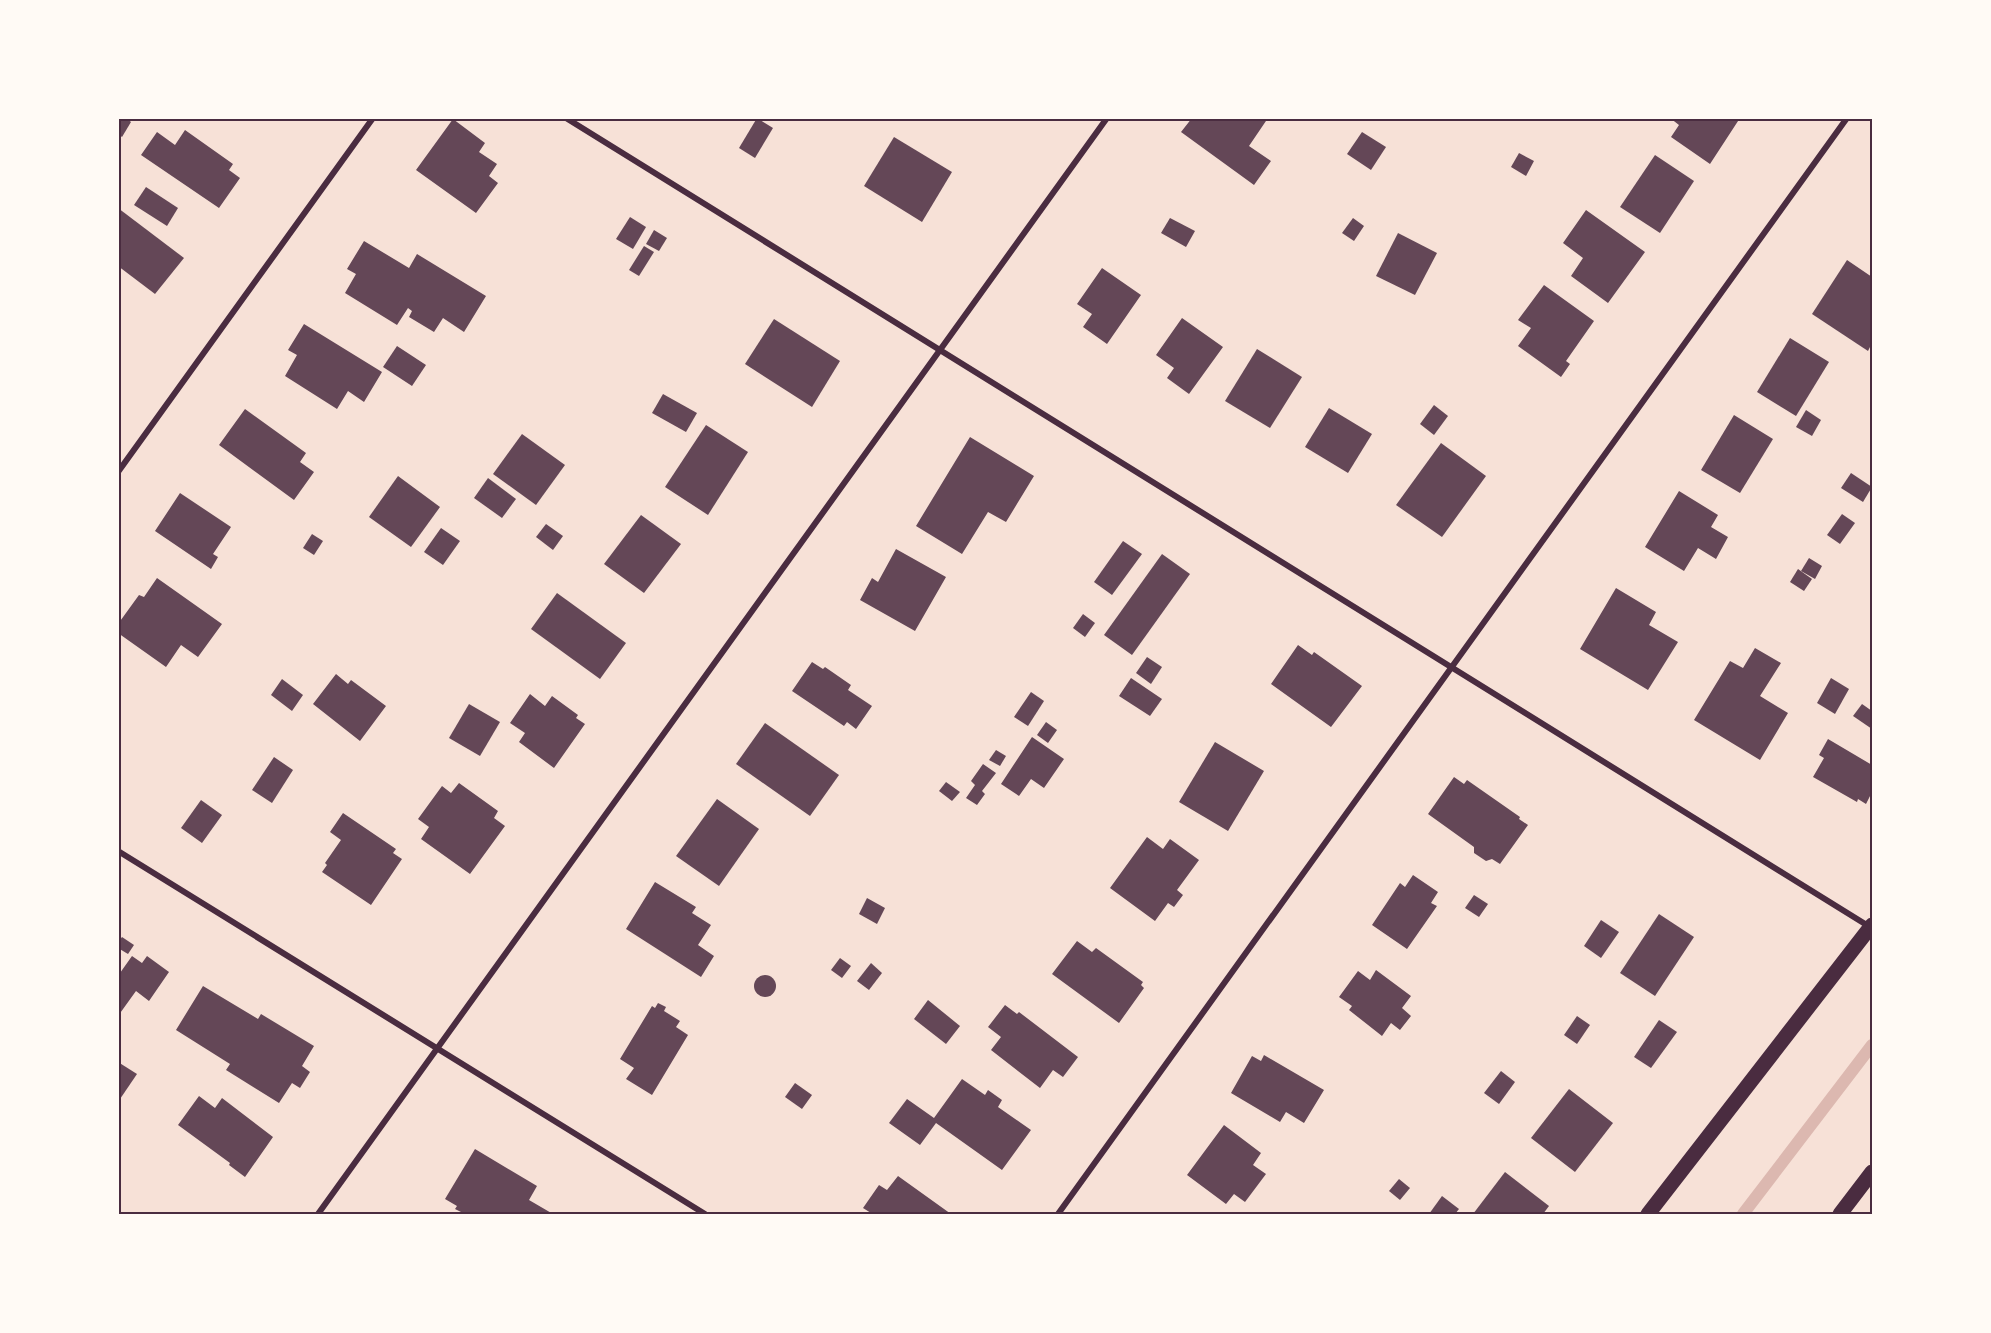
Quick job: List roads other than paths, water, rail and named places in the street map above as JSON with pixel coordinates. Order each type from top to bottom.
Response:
[{"type":"main road","points":[[1648,1215],[1872,926]]},
{"type":"main road","points":[[1840,1215],[1872,1172]]},
{"type":"street","points":[[118,472],[373,118]]},
{"type":"street","points":[[566,118],[1872,926]]},
{"type":"street","points":[[318,1215],[1107,118]]},
{"type":"street","points":[[1058,1215],[1847,118]]},
{"type":"street","points":[[118,851],[705,1215]]},
{"type":"waterway","points":[[1743,1214],[1872,1045]]}]
